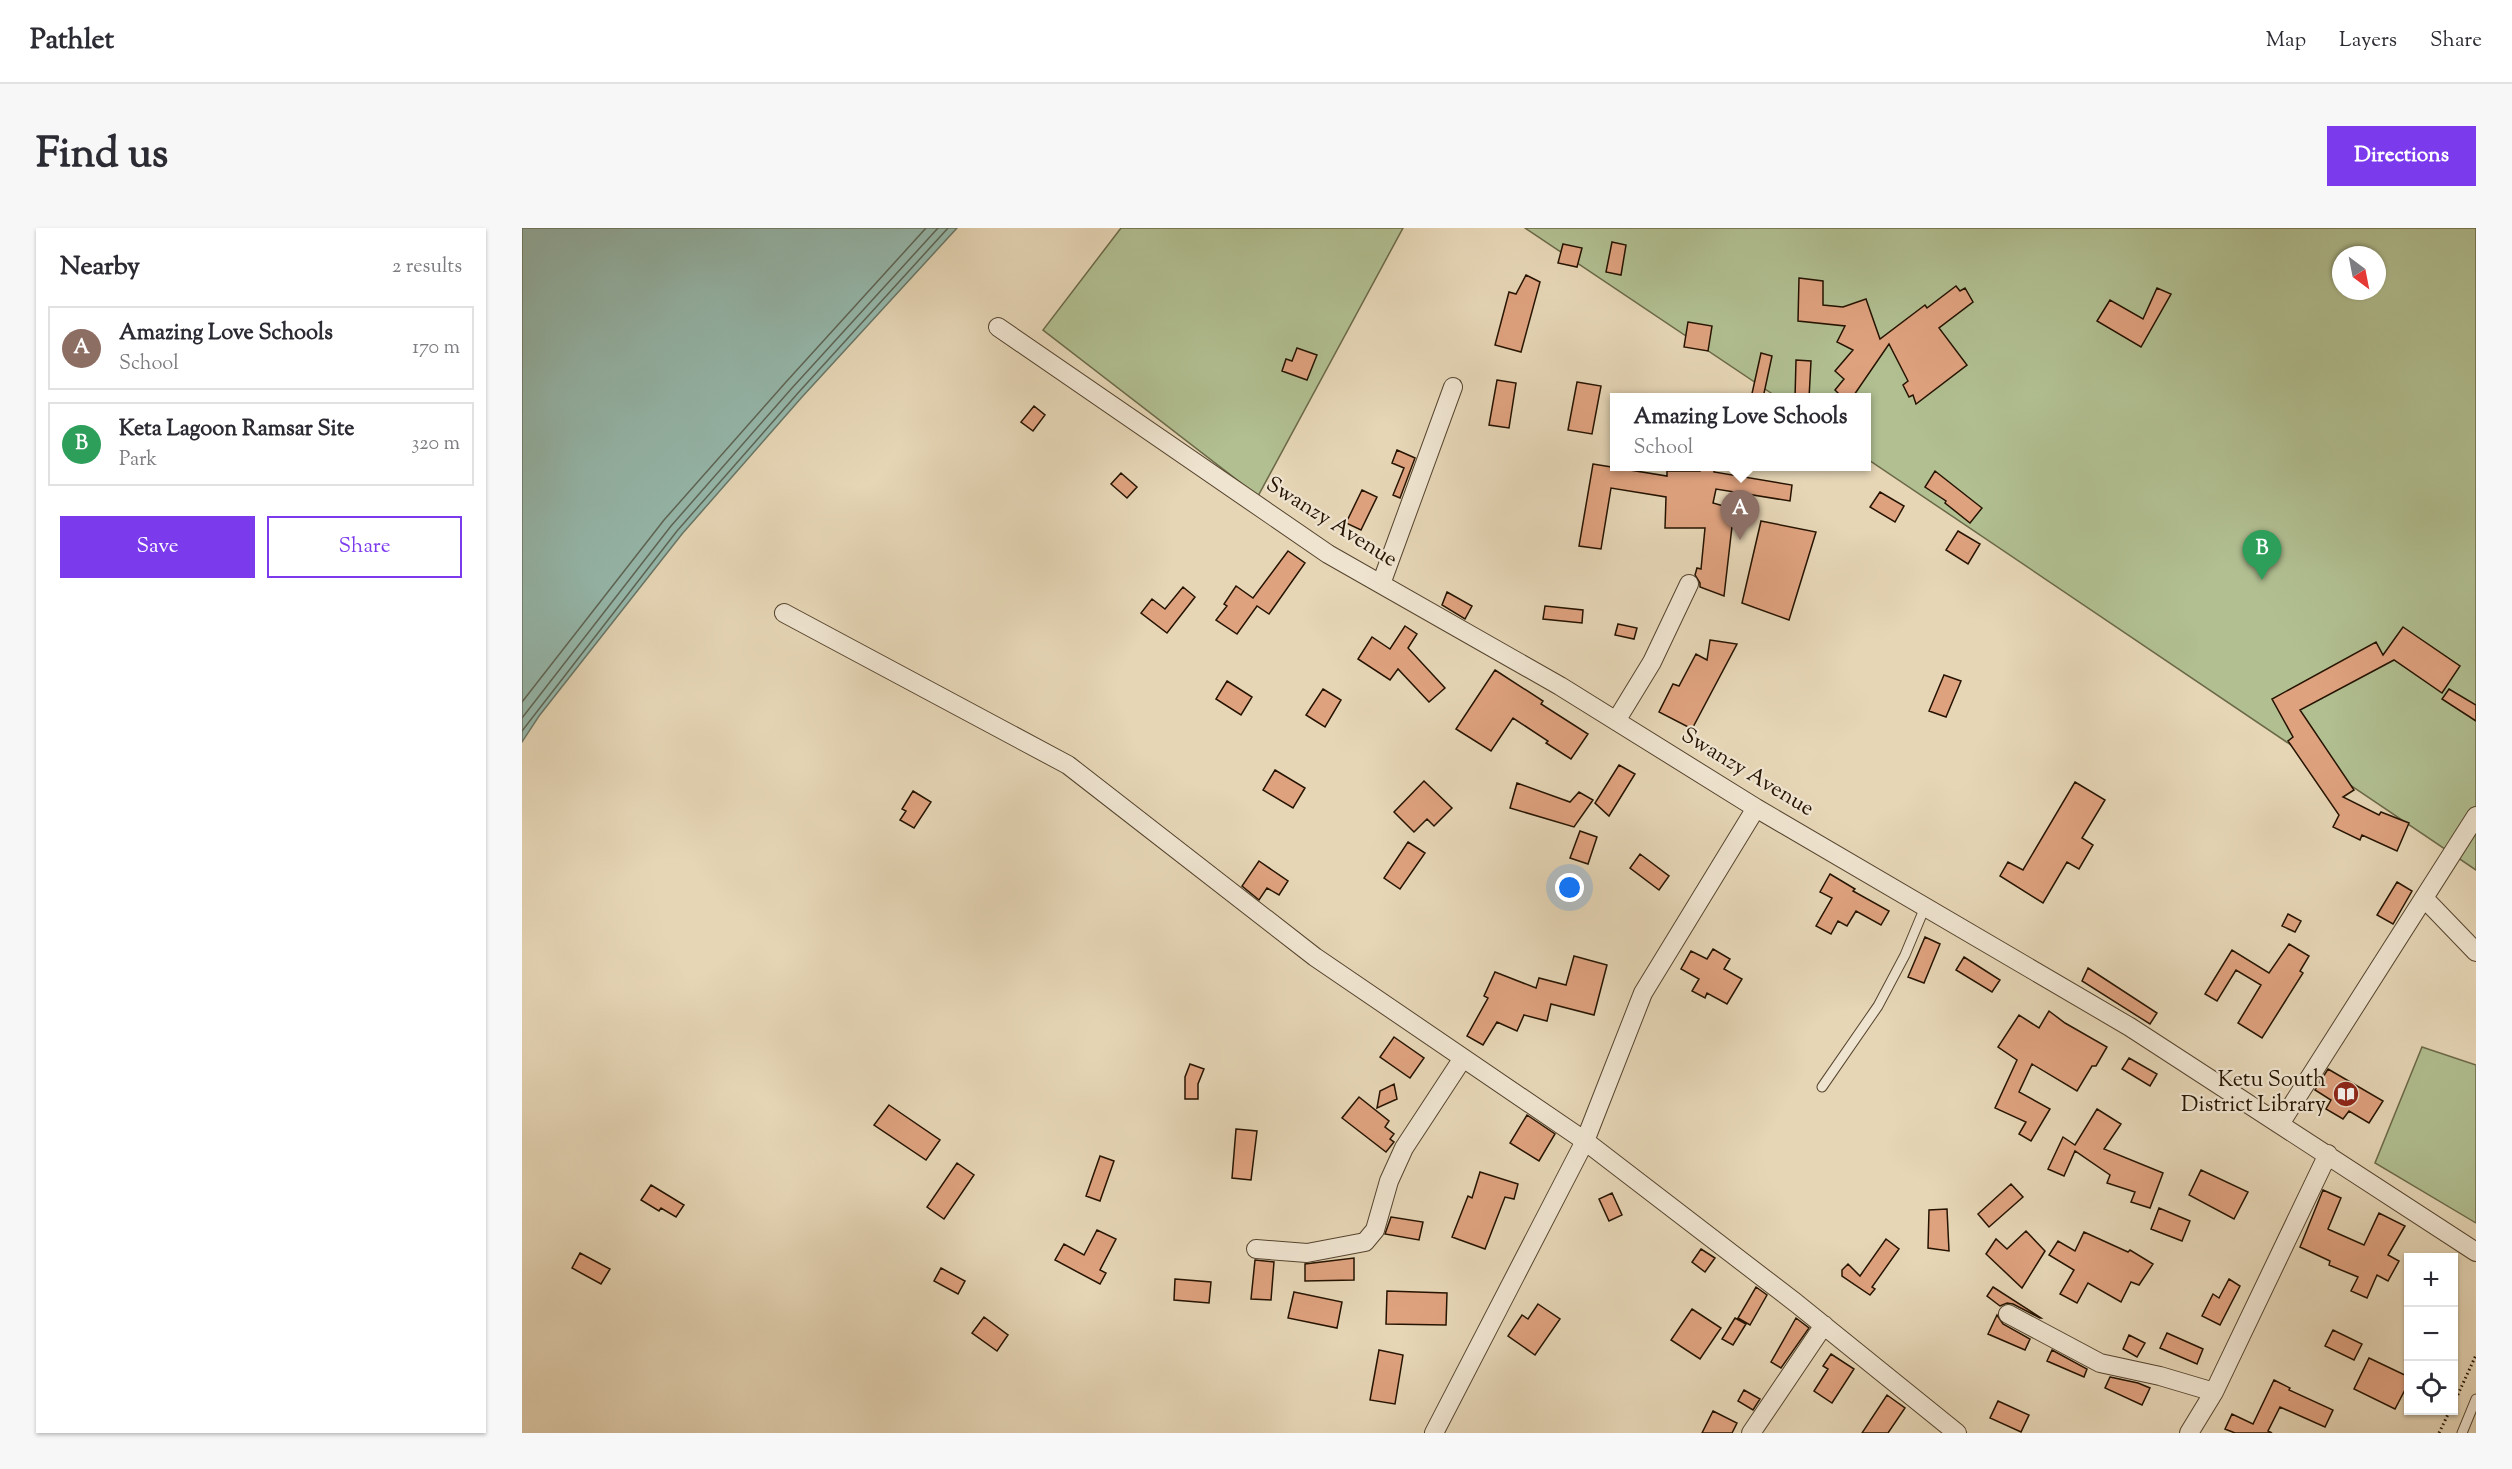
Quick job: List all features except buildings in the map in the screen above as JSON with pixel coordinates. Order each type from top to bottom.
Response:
[{"type":"street","name":"Swanzy Avenue","points":[[998,327],[1328,554],[1560,686],[1756,808],[2130,1027],[2476,1252]]},
{"type":"street","points":[[1381,584],[1453,387]]},
{"type":"street","points":[[1616,721],[1652,662],[1689,584]]},
{"type":"street","points":[[784,613],[1068,765],[1315,957],[1585,1141],[1824,1325],[1957,1433]]},
{"type":"street","points":[[1434,1433],[1585,1141],[1643,993],[1756,808]]},
{"type":"street","points":[[2280,1124],[2476,816]]},
{"type":"street","points":[[2424,898],[2476,952]]},
{"type":"street","points":[[1256,1250],[1307,1253],[1365,1242],[1375,1230],[1389,1181],[1404,1148],[1463,1058]]},
{"type":"street","points":[[2189,1433],[2214,1392],[2328,1155]]},
{"type":"street","points":[[2008,1314],[2100,1363],[2160,1376],[2214,1392]]},
{"type":"street","points":[[1751,1433],[1824,1325]]},
{"type":"lane","points":[[1822,1087],[1878,1006],[1905,955],[1925,907]]},
{"type":"lane","points":[[2462,1433],[2476,1399]]},
{"type":"path","points":[[2458,1394],[2476,1355]]},
{"type":"path","points":[[2439,1433],[2448,1415]]},
{"type":"green space","points":[[1121,228],[1403,228],[1258,496],[1043,330]]},
{"type":"green space","points":[[1525,228],[2476,228],[2476,870],[1871,461],[1871,393],[1771,393]]},
{"type":"green space","points":[[2422,1047],[2476,1065],[2476,1223],[2375,1163]]},
{"type":"water","points":[[522,228],[957,228],[802,397],[682,534],[539,716],[522,742]]},
{"type":"place","name":"Amazing Love Schools","points":[[1740,540]]},
{"type":"place","name":"Keta Lagoon Ramsar Site","points":[[2262,580]]},
{"type":"place","name":"Ketu South District Library","points":[[2346,1094]]}]
